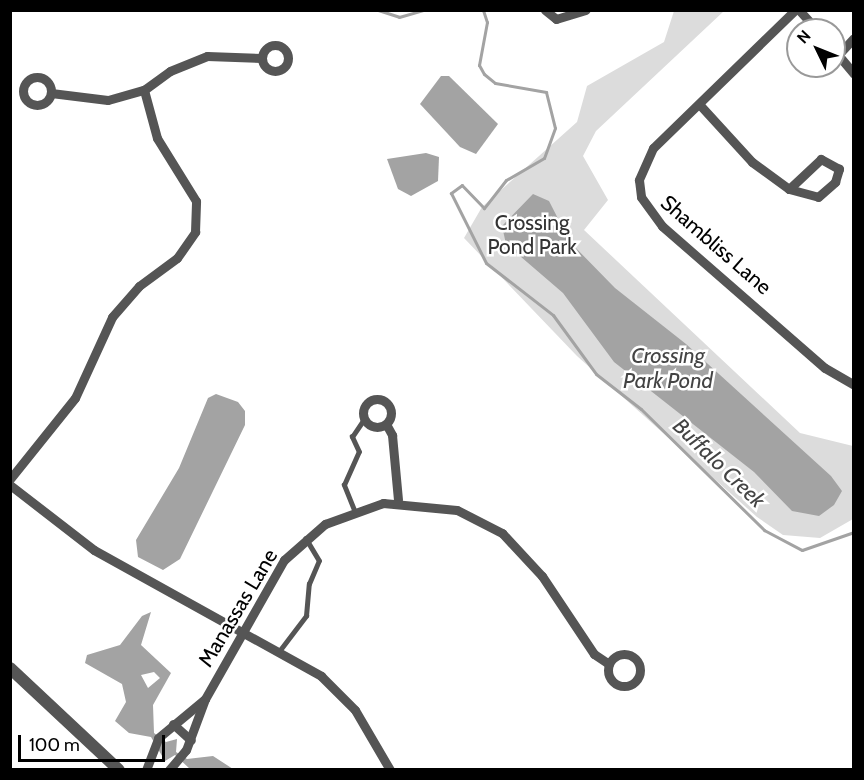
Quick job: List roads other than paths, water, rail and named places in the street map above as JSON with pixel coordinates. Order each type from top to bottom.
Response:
[{"type":"street","points":[[545,10],[556,19],[586,10]]},
{"type":"street","name":"Shambliss Lane","points":[[797,10],[699,104],[644,164],[639,180],[648,212],[825,368],[854,385]]},
{"type":"street","points":[[51,93],[88,101],[144,90],[170,71],[207,56],[262,58]]},
{"type":"street","points":[[10,479],[75,398],[112,317],[139,286],[177,258],[195,231],[196,201],[157,138],[144,90]]},
{"type":"street","points":[[699,104],[752,162],[789,189],[821,196],[838,179],[839,169],[822,159],[789,189]]},
{"type":"street","points":[[386,424],[372,427],[364,419],[364,406],[380,399],[390,407],[386,424],[392,435],[398,501]]},
{"type":"street","points":[[10,485],[94,550],[243,629],[321,676],[355,710],[390,770]]},
{"type":"street","name":"Manassas Lane","points":[[146,770],[153,745],[173,724],[205,699],[284,560],[305,538],[354,510],[398,501],[457,510],[502,533],[542,576],[594,654],[609,664]]},
{"type":"street","points":[[10,668],[119,770]]},
{"type":"street","points":[[172,767],[191,740],[205,699]]},
{"type":"street","points":[[173,724],[191,740]]},
{"type":"lane","points":[[354,510],[344,485],[359,452],[351,437],[364,419]]},
{"type":"lane","points":[[280,650],[306,616],[309,584],[319,561],[305,538]]},
{"type":"water","points":[[441,76],[449,76],[498,124],[476,154],[460,147],[420,104]]},
{"type":"water","points":[[426,153],[439,157],[438,181],[411,196],[398,189],[387,159]]},
{"type":"water","name":"Crossing Park Pond","points":[[533,194],[549,201],[570,242],[615,288],[686,344],[831,476],[842,491],[834,505],[819,516],[792,511],[754,472],[614,362],[563,293],[506,244],[502,226]]},
{"type":"water","points":[[216,394],[238,402],[245,411],[245,425],[180,559],[163,570],[138,557],[136,540],[179,468],[208,398]]},
{"type":"water","points":[[151,612],[141,645],[171,673],[153,705],[154,733],[166,742],[177,739],[176,752],[187,759],[213,756],[233,769],[190,769],[175,755],[165,761],[151,737],[129,733],[115,721],[126,702],[122,684],[85,663],[87,655],[120,645],[142,616]],"holes":[[[154,672],[160,678],[148,688],[141,675]]]},
{"type":"waterway","name":"Buffalo Creek","points":[[378,10],[399,17],[423,10]]},
{"type":"waterway","name":"Buffalo Creek","points":[[483,10],[487,22],[479,65],[484,74],[495,83],[546,92],[555,128],[544,158],[506,180],[484,208],[462,185],[451,193],[486,263],[553,315],[596,374],[641,409],[764,530],[802,550],[854,532]]},
{"type":"park label","name":"Crossing Pond Park","points":[[532,235]]}]
